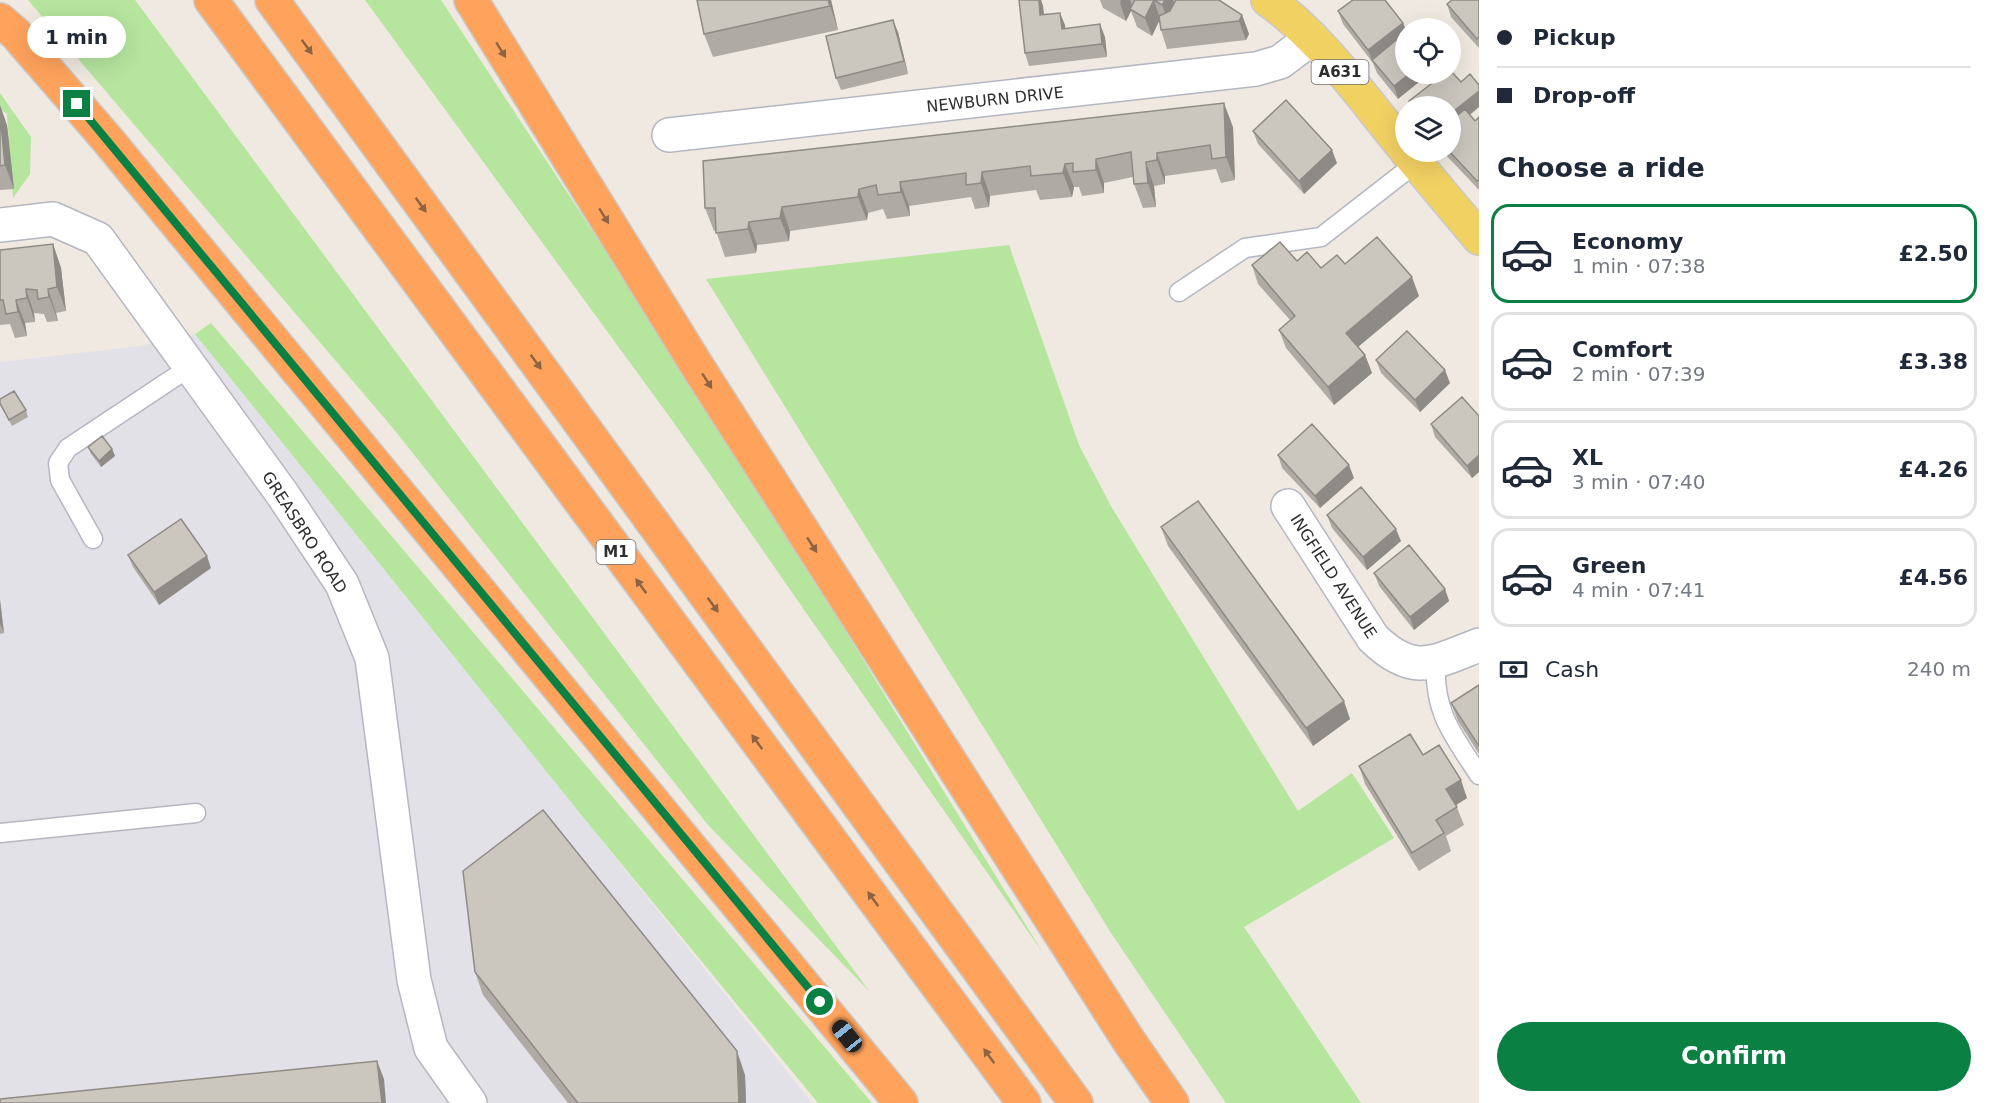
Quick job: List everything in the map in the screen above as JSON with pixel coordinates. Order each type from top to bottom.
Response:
[{"type":"highway","name":"M1","points":[[211,0],[1024,1103]]},
{"type":"highway","name":"M1","points":[[272,0],[1076,1103]]},
{"type":"highway","points":[[471,0],[699,369],[1129,1041],[1172,1103]]},
{"type":"highway","points":[[0,20],[16,34],[108,139],[901,1103]]},
{"type":"main road","name":"A631","points":[[1268,0],[1288,14],[1312,38],[1395,137]]},
{"type":"main road","name":"A631","points":[[1416,162],[1479,238]]},
{"type":"street","name":"NEWBURN DRIVE","points":[[669,135],[1256,69],[1280,62],[1312,38]]},
{"type":"street","name":"GREASBRO ROAD","points":[[0,225],[53,219],[98,239],[283,495],[342,584],[372,658],[414,980],[431,1048],[470,1103]]},
{"type":"street","name":"INGFIELD AVENUE","points":[[1288,506],[1373,639],[1390,654],[1411,663],[1436,662],[1479,645]]},
{"type":"lane","points":[[1179,292],[1245,248],[1320,237],[1402,162]]},
{"type":"lane","points":[[93,539],[60,480],[58,463],[68,448],[190,367]]},
{"type":"lane","points":[[1436,662],[1434,685],[1438,708],[1479,775]]},
{"type":"lane","points":[[0,833],[196,813]]},
{"type":"shaded area","points":[[195,334],[812,1103],[0,1103],[0,362],[140,346]]},
{"type":"green space","points":[[28,0],[135,0],[870,992],[708,825],[392,427]]},
{"type":"green space","points":[[365,0],[441,0],[708,407],[1043,953],[677,427]]},
{"type":"green space","points":[[0,93],[31,137],[30,174],[13,198],[7,114],[0,109]]},
{"type":"green space","points":[[1009,245],[1079,445],[1112,508],[1298,811],[1352,773],[1394,838],[1244,927],[1361,1103],[1226,1103],[1111,933],[706,279]]},
{"type":"green space","points":[[211,323],[872,1103],[818,1103],[587,822],[195,334]]},
{"type":"building","points":[[697,0],[828,0],[830,6],[704,34]]},
{"type":"building","points":[[1019,0],[1039,0],[1040,15],[1060,13],[1062,29],[1100,24],[1102,44],[1025,53]]},
{"type":"building","points":[[1135,0],[1154,0],[1145,18],[1130,9]]},
{"type":"building","points":[[1154,0],[1165,0],[1162,5]]},
{"type":"building","points":[[1176,0],[1219,0],[1242,15],[1239,21],[1161,30],[1159,16],[1170,11]]},
{"type":"building","points":[[1353,0],[1385,0],[1399,18],[1395,18],[1395,29],[1368,50],[1338,11]]},
{"type":"building","points":[[1452,0],[1479,0],[1479,37],[1477,39],[1461,18],[1447,4]]},
{"type":"building","points":[[893,20],[904,61],[836,78],[826,36]]},
{"type":"building","points":[[1395,41],[1396,84],[1394,86],[1372,60]]},
{"type":"building","points":[[1470,74],[1479,85],[1479,91],[1461,105],[1461,96],[1415,96],[1431,84],[1461,84]]},
{"type":"building","points":[[1286,100],[1332,150],[1299,181],[1253,131]]},
{"type":"building","points":[[1224,103],[1226,157],[1212,159],[1210,145],[1157,153],[1157,160],[1146,162],[1148,183],[1134,184],[1131,152],[1096,159],[1096,170],[1073,172],[1073,163],[1065,164],[1063,173],[1031,176],[1030,166],[982,172],[981,183],[966,185],[966,173],[900,182],[901,192],[878,195],[876,185],[859,189],[858,197],[782,207],[780,218],[749,222],[748,229],[716,233],[715,208],[705,208],[703,161]]},
{"type":"building","points":[[1465,109],[1475,121],[1479,117],[1479,180],[1477,181],[1459,162],[1461,112]]},
{"type":"building","points":[[0,114],[5,165],[0,166]]},
{"type":"building","points":[[1377,237],[1412,277],[1346,333],[1365,355],[1328,387],[1279,330],[1295,316],[1252,265],[1280,242],[1297,261],[1307,252],[1321,268],[1337,255],[1345,264]]},
{"type":"building","points":[[53,244],[57,287],[48,289],[49,297],[38,299],[37,290],[26,289],[27,298],[16,300],[18,312],[6,314],[3,300],[0,300],[0,250]]},
{"type":"building","points":[[1407,331],[1445,370],[1415,400],[1376,360]]},
{"type":"building","points":[[14,391],[26,410],[9,420],[0,399]]},
{"type":"building","points":[[1462,397],[1479,416],[1479,455],[1467,466],[1431,424]]},
{"type":"building","points":[[1312,424],[1349,465],[1315,496],[1278,455]]},
{"type":"building","points":[[102,436],[112,449],[99,461],[88,447]]},
{"type":"building","points":[[1361,487],[1396,529],[1363,557],[1327,515]]},
{"type":"building","points":[[1198,501],[1344,701],[1306,728],[1161,527]]},
{"type":"building","points":[[181,519],[207,556],[154,592],[128,555]]},
{"type":"building","points":[[1409,545],[1445,589],[1410,617],[1374,573]]},
{"type":"building","points":[[1479,685],[1479,746],[1451,703]]},
{"type":"building","points":[[1410,734],[1423,755],[1439,745],[1461,780],[1446,789],[1457,807],[1436,820],[1444,833],[1412,853],[1359,766]]},
{"type":"building","points":[[543,810],[737,1051],[739,1103],[578,1103],[475,972],[463,871]]},
{"type":"building","points":[[377,1061],[382,1103],[0,1103],[0,1099]]},
{"type":"route","points":[[77,104],[820,1002]]}]
